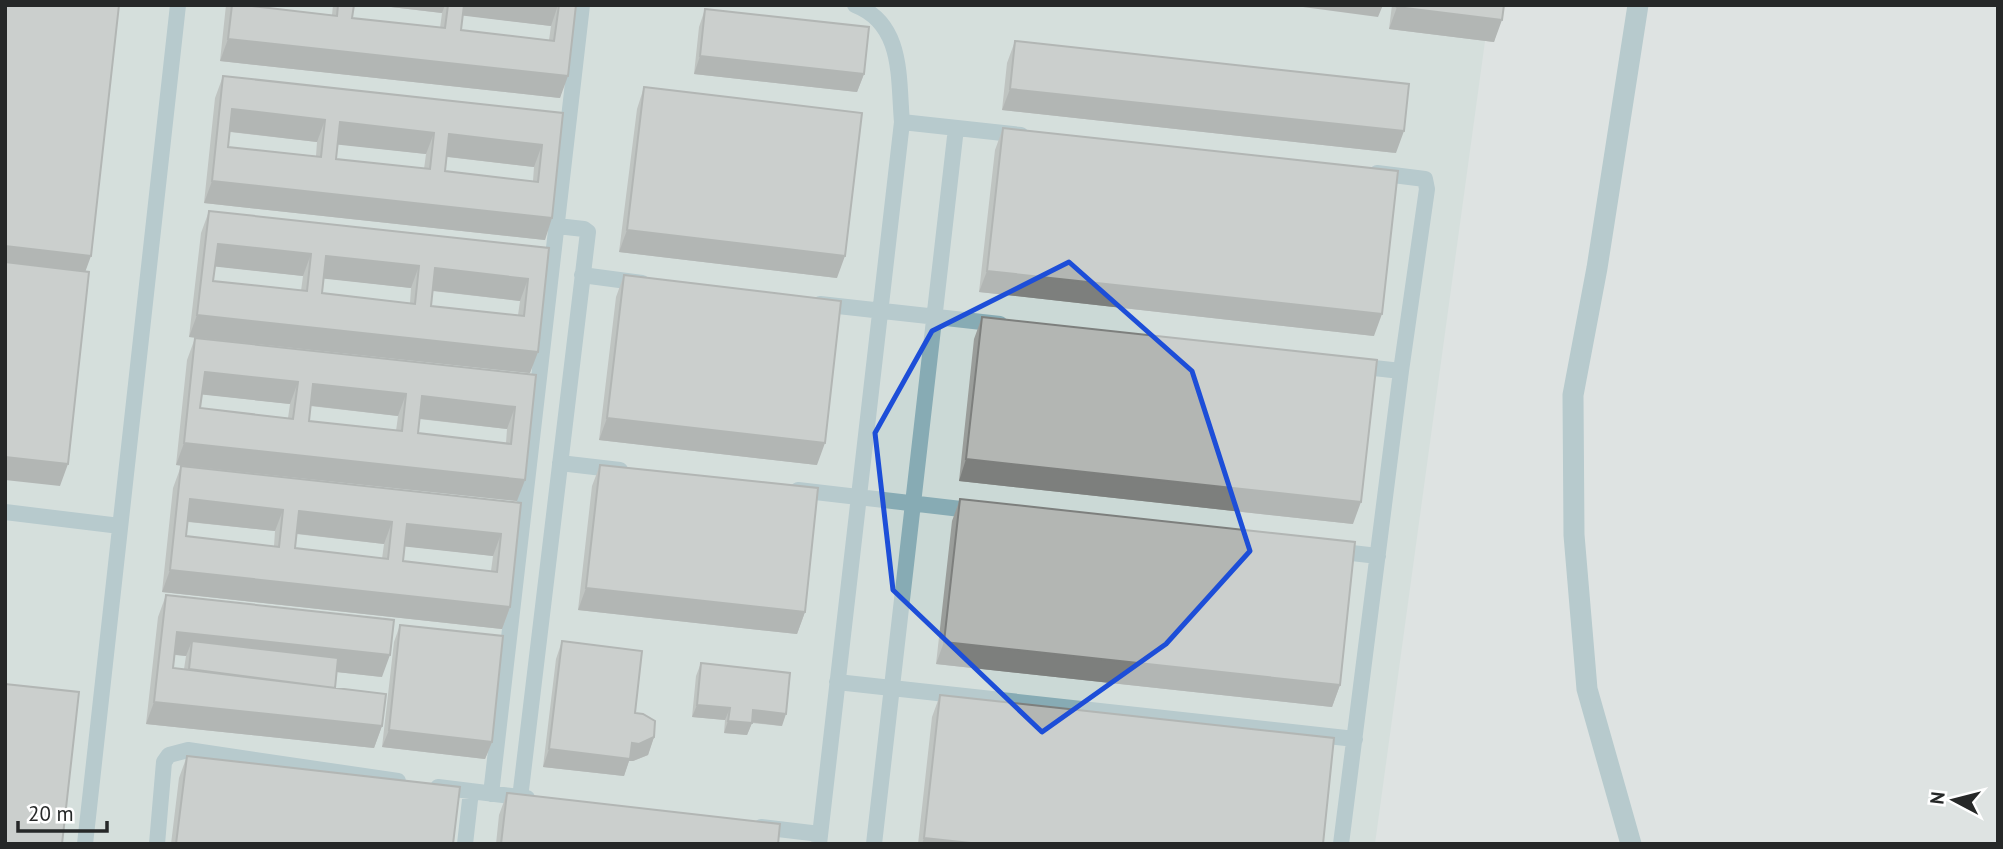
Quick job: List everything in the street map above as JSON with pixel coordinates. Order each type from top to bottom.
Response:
[{"type":"street","points":[[1631,844],[1587,689],[1574,535],[1573,395],[1597,268],[1638,5]]},
{"type":"lane","points":[[85,844],[178,5]]},
{"type":"lane","points":[[491,794],[582,5]]},
{"type":"lane","points":[[752,826],[819,839],[902,122],[895,47],[883,22],[855,5]]},
{"type":"lane","points":[[902,122],[1039,137]]},
{"type":"lane","points":[[874,844],[957,128]]},
{"type":"lane","points":[[1341,844],[1401,371],[1427,190],[1425,179],[1357,171]]},
{"type":"lane","points":[[520,797],[587,230],[557,226]]},
{"type":"lane","points":[[582,275],[663,285]]},
{"type":"lane","points":[[799,301],[1017,326]]},
{"type":"lane","points":[[1346,365],[1401,371]]},
{"type":"lane","points":[[560,463],[641,472]]},
{"type":"lane","points":[[777,488],[995,513]]},
{"type":"lane","points":[[5,512],[120,526]]},
{"type":"lane","points":[[1323,550],[1378,556]]},
{"type":"lane","points":[[837,682],[1354,739]]},
{"type":"lane","points":[[157,844],[164,762],[169,755],[188,750],[548,801]]},
{"type":"lane","points":[[465,844],[471,792]]},
{"type":"highlighted area","points":[[1069,262],[1192,371],[1250,551],[1166,644],[1042,732],[893,590],[875,433],[932,331]]},
{"type":"shaded area","points":[[5,5],[1490,5],[1375,844],[5,844]]},
{"type":"building","points":[[5,5],[119,5],[91,256],[5,246]]},
{"type":"building","points":[[232,5],[337,16],[338,5],[354,5],[352,18],[445,28],[448,5],[464,5],[461,30],[554,41],[559,5],[576,5],[568,76],[228,39]]},
{"type":"building","points":[[1504,5],[1502,20],[1397,7]]},
{"type":"building","points":[[705,9],[869,27],[864,74],[700,56]]},
{"type":"building","points":[[1015,41],[1409,84],[1404,131],[1010,89]]},
{"type":"building","points":[[223,76],[563,113],[552,218],[212,181]],"holes":[[[232,109],[325,120],[321,157],[228,147]],[[340,122],[434,133],[430,169],[336,159]],[[449,134],[542,145],[538,182],[445,171]]]},
{"type":"building","points":[[644,87],[862,113],[845,256],[627,230]]},
{"type":"building","points":[[1003,128],[1398,171],[1382,314],[987,271]]},
{"type":"building","points":[[209,211],[549,248],[538,352],[197,315]],"holes":[[[218,244],[311,254],[307,291],[213,281]],[[326,256],[419,266],[415,304],[322,293]],[[435,268],[528,279],[524,316],[431,306]]]},
{"type":"building","points":[[5,262],[89,272],[68,464],[5,457]]},
{"type":"building","points":[[624,275],[841,301],[825,443],[607,418]]},
{"type":"building","points":[[982,317],[1377,360],[1361,502],[966,459]]},
{"type":"building","points":[[195,338],[536,375],[525,480],[184,443]],"holes":[[[205,372],[298,382],[293,419],[200,408]],[[313,384],[406,394],[402,431],[309,421]],[[422,396],[515,407],[511,444],[418,433]]]},
{"type":"building","points":[[600,465],[818,488],[805,612],[586,588]]},
{"type":"building","points":[[181,466],[521,503],[510,607],[170,570]],"holes":[[[190,499],[283,510],[279,547],[186,536]],[[299,511],[392,522],[388,559],[295,548]],[[407,524],[501,534],[497,572],[403,561]]]},
{"type":"building","points":[[960,499],[1355,542],[1340,685],[944,642]]},
{"type":"building","points":[[166,595],[394,620],[390,655],[177,632],[173,668],[386,694],[382,726],[154,702]]},
{"type":"building","points":[[400,625],[503,636],[492,742],[389,730]]},
{"type":"building","points":[[192,641],[338,658],[335,688],[189,669]]},
{"type":"building","points":[[562,641],[642,651],[635,713],[655,721],[654,737],[639,744],[632,743],[630,759],[549,749]]},
{"type":"building","points":[[701,663],[790,673],[786,714],[753,710],[752,723],[728,721],[730,708],[697,705]]},
{"type":"building","points":[[5,684],[79,692],[62,844],[5,844]]},
{"type":"building","points":[[940,695],[1334,738],[1323,844],[980,844],[924,838]]},
{"type":"building","points":[[187,756],[460,787],[453,844],[176,844]]},
{"type":"building","points":[[507,793],[780,824],[778,844],[501,844]]}]
